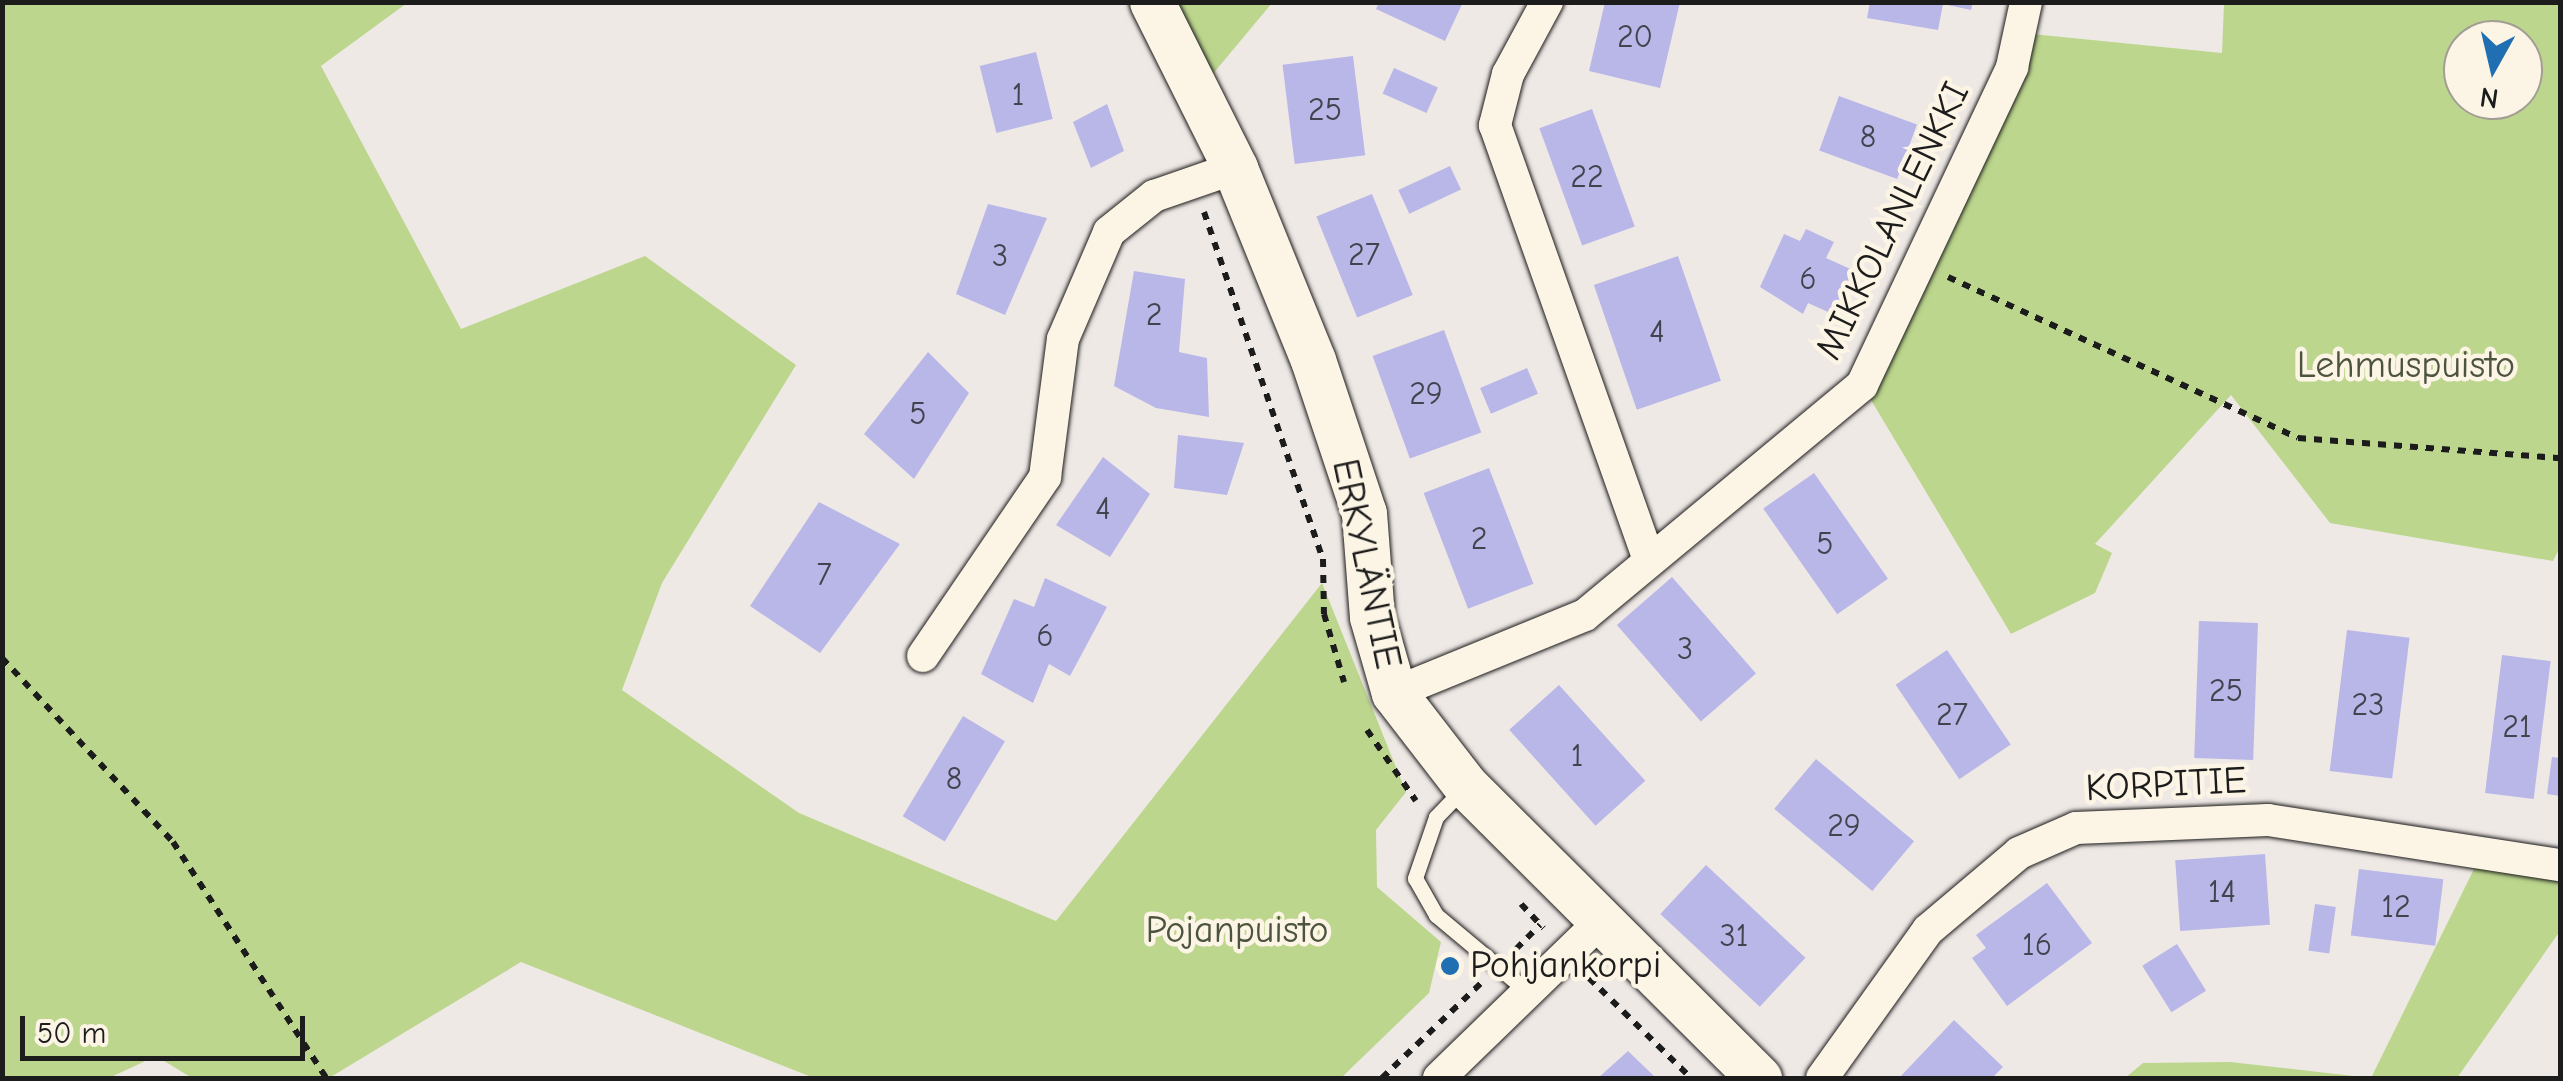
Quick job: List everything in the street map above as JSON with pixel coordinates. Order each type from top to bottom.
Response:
[{"type":"street","name":"ERKYLÄNTIE","points":[[1152,2],[1235,168],[1364,513],[1372,617],[1394,693],[1466,786],[1759,1078]]},
{"type":"street","points":[[1547,2],[1508,74],[1495,125],[1649,560]]},
{"type":"street","name":"MIKKOLANLENKKI","points":[[1394,693],[1585,615],[1862,385],[2012,66],[2026,2]]},
{"type":"street","points":[[923,656],[1045,478],[1063,340],[1109,232],[1154,196],[1235,168]]},
{"type":"street","name":"KORPITIE","points":[[1822,1078],[1928,930],[2020,853],[2076,828],[2268,820],[2560,865]]},
{"type":"street","points":[[1439,1078],[1601,921]]},
{"type":"lane","points":[[1466,786],[1436,816],[1416,878],[1436,915],[1494,970],[1528,992]]},
{"type":"path","points":[[1919,264],[2298,438],[2560,458]]},
{"type":"path","points":[[2,658],[173,842],[326,1078]]},
{"type":"path","points":[[1382,1078],[1540,925]]},
{"type":"green space","name":"Pojanpuisto","points":[[2,3],[407,3],[321,66],[461,329],[645,256],[796,365],[662,583],[622,690],[799,813],[1056,921],[1322,583],[1406,792],[1376,830],[1377,887],[1441,942],[1429,993],[1341,1078],[814,1078],[521,962],[329,1078],[192,1078],[156,1056],[109,1078],[3,1078]]},
{"type":"green space","points":[[1152,3],[1272,3],[1197,93]]},
{"type":"green space","name":"Lehmuspuisto","points":[[2224,3],[2560,3],[2560,547],[2553,561],[2330,523],[2231,395],[2095,544],[2112,553],[2095,593],[2011,634],[1862,385],[2021,33],[2222,53]]},
{"type":"green space","points":[[2475,867],[2560,880],[2560,931],[2457,1078],[2371,1078]]},
{"type":"green space","points":[[2230,1062],[2371,1078],[2125,1078],[2143,1063]]},
{"type":"building","points":[[1379,2],[1463,2],[1445,41],[1376,9]]},
{"type":"building","points":[[1605,2],[1680,2],[1660,88],[1589,71]]},
{"type":"building","points":[[1870,2],[1973,2],[1971,10],[1943,4],[1938,30],[1867,18]]},
{"type":"building","points":[[1036,52],[1053,119],[996,133],[980,66]]},
{"type":"building","points":[[1353,56],[1365,155],[1295,164],[1283,65]]},
{"type":"building","points":[[1394,68],[1438,88],[1426,113],[1383,94]]},
{"type":"building","points":[[1839,96],[1917,124],[1897,179],[1819,151]]},
{"type":"building","points":[[1107,104],[1124,151],[1091,168],[1073,122]]},
{"type":"building","points":[[1592,109],[1635,226],[1582,246],[1539,128]]},
{"type":"building","points":[[1450,166],[1461,190],[1409,214],[1398,190]]},
{"type":"building","points":[[1372,194],[1413,295],[1357,318],[1316,216]]},
{"type":"building","points":[[988,204],[1047,218],[1005,315],[956,294]]},
{"type":"building","points":[[1806,229],[1834,242],[1826,258],[1857,272],[1837,316],[1808,303],[1803,314],[1760,287],[1784,234],[1800,241]]},
{"type":"building","points":[[1678,256],[1721,381],[1637,410],[1594,285]]},
{"type":"building","points":[[1134,271],[1185,279],[1179,352],[1207,358],[1209,417],[1156,408],[1114,386]]},
{"type":"building","points":[[1444,330],[1481,432],[1410,458],[1373,356]]},
{"type":"building","points":[[928,352],[969,393],[914,479],[864,434]]},
{"type":"building","points":[[1527,368],[1538,394],[1491,414],[1480,388]]},
{"type":"building","points":[[1178,435],[1244,443],[1227,495],[1174,488]]},
{"type":"building","points":[[1103,457],[1150,494],[1110,557],[1056,525]]},
{"type":"building","points":[[1489,468],[1533,584],[1468,609],[1424,493]]},
{"type":"building","points":[[1814,473],[1888,579],[1837,614],[1763,509]]},
{"type":"building","points":[[819,502],[900,544],[820,653],[750,606]]},
{"type":"building","points":[[1672,577],[1756,674],[1701,721],[1617,625]]},
{"type":"building","points":[[1045,578],[1107,607],[1070,676],[1049,664],[1033,703],[981,674],[1014,599],[1034,607]]},
{"type":"building","points":[[2199,621],[2258,623],[2253,760],[2194,758]]},
{"type":"building","points":[[2347,630],[2410,638],[2392,779],[2330,771]]},
{"type":"building","points":[[1947,650],[2011,745],[1959,779],[1896,685]]},
{"type":"building","points":[[2502,655],[2551,661],[2534,799],[2485,793]]},
{"type":"building","points":[[1559,685],[1645,781],[1596,826],[1509,730]]},
{"type":"building","points":[[963,716],[1005,741],[945,842],[903,816]]},
{"type":"building","points":[[2552,757],[2560,758],[2560,796],[2547,794]]},
{"type":"building","points":[[1816,759],[1914,841],[1872,891],[1774,809]]},
{"type":"building","points":[[2265,854],[2270,925],[2180,931],[2175,860]]},
{"type":"building","points":[[1706,865],[1805,958],[1760,1007],[1660,914]]},
{"type":"building","points":[[2359,869],[2443,879],[2435,946],[2351,936]]},
{"type":"building","points":[[2047,883],[2092,943],[2007,1006],[1972,958],[1986,948],[1976,935]]},
{"type":"building","points":[[2315,904],[2336,907],[2329,953],[2308,951]]},
{"type":"building","points":[[2177,944],[2206,991],[2171,1012],[2142,966]]},
{"type":"building","points":[[1954,1020],[2003,1067],[1992,1078],[1899,1078]]},
{"type":"building","points":[[1628,1051],[1656,1078],[1598,1078]]},
{"type":"place","name":"Pohjankorpi","points":[[1450,966]]}]
